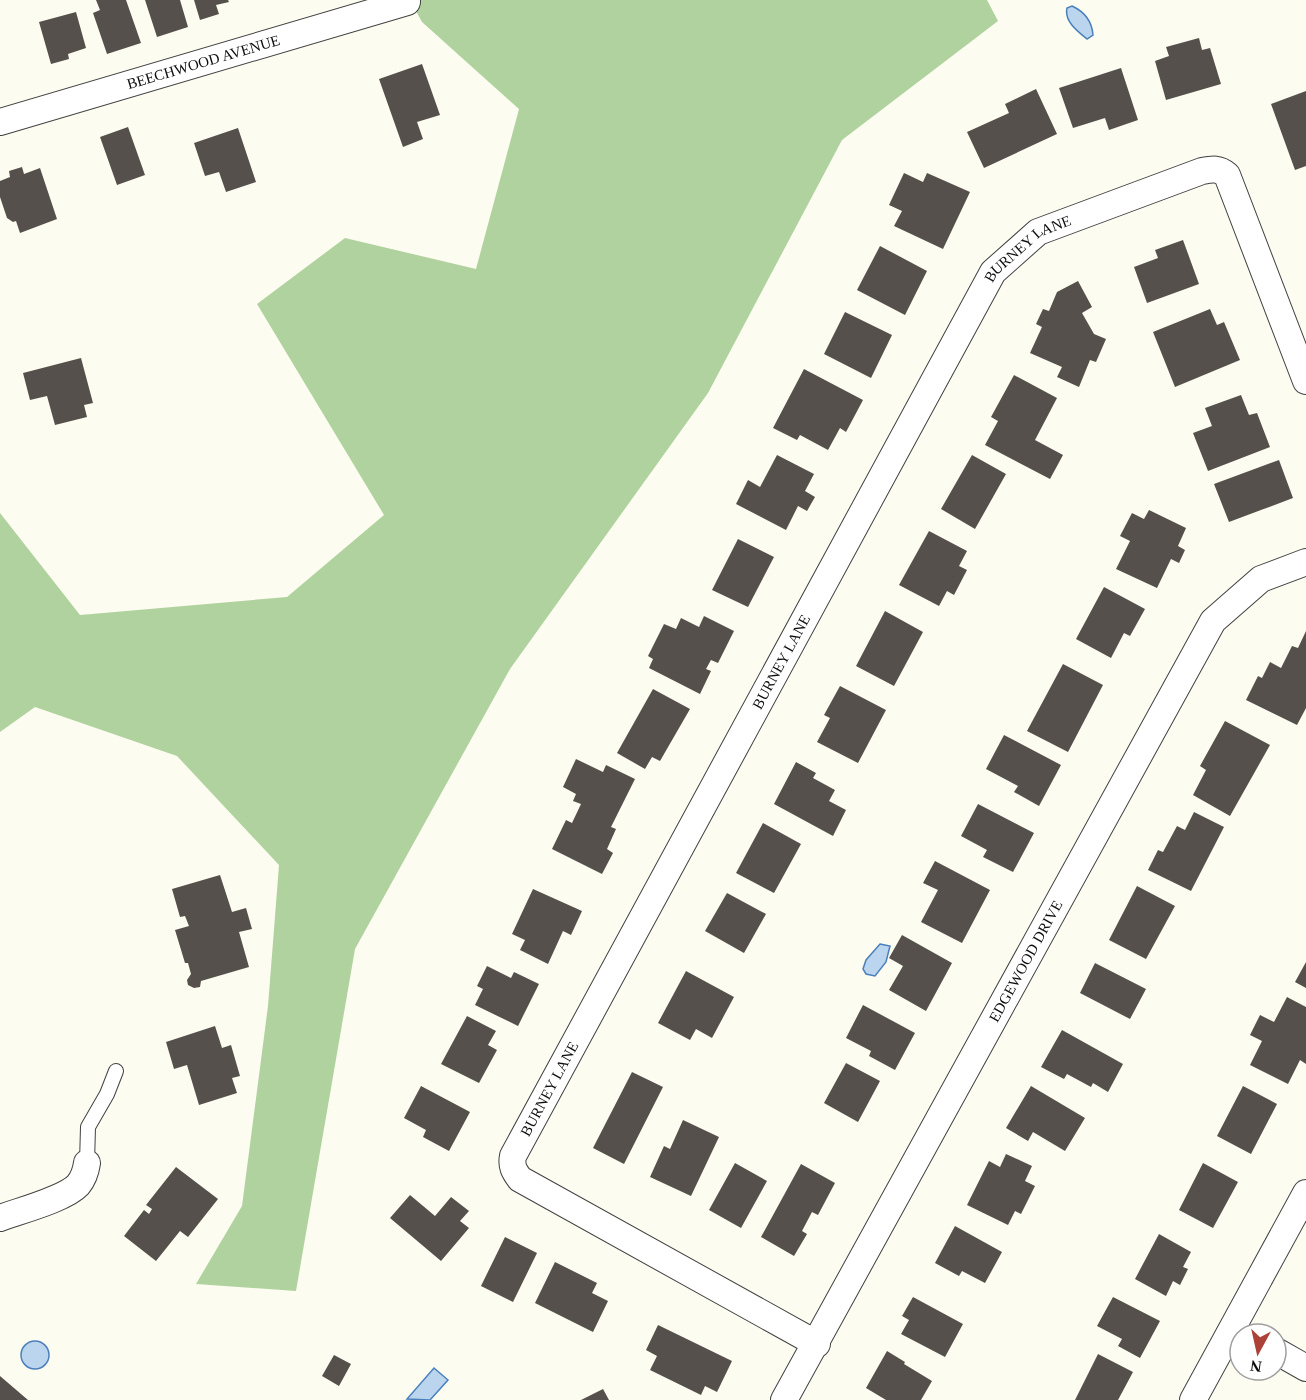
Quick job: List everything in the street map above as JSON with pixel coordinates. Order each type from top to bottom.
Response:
[{"type":"street","name":"BEECHWOOD AVENUE","points":[[0,122],[407,2]]},
{"type":"street","name":"BURNEY LANE","points":[[817,1344],[520,1179],[514,1172],[513,1156],[993,272],[1038,232],[1202,171],[1222,170],[1227,175],[1306,381]]},
{"type":"street","name":"EDGEWOOD DRIVE","points":[[784,1400],[817,1344],[1213,621],[1260,579],[1306,562]]},
{"type":"street","points":[[0,1218],[54,1199],[79,1184],[86,1171],[87,1163]]},
{"type":"street","points":[[1245,1322],[1306,1193]]},
{"type":"street","points":[[1192,1400],[1228,1349]]},
{"type":"street","points":[[1288,1358],[1306,1368]]},
{"type":"lane","points":[[87,1163],[88,1128],[107,1094],[116,1071]]},
{"type":"green space","points":[[410,0],[987,0],[998,21],[842,140],[708,393],[510,669],[355,949],[296,1291],[196,1284],[242,1206],[268,1006],[279,865],[177,756],[35,707],[0,732],[0,513],[80,615],[287,597],[384,515],[257,304],[345,238],[476,269],[519,109],[422,22]]},
{"type":"water","points":[[1072,6],[1081,11],[1089,21],[1093,35],[1087,39],[1079,33],[1067,17],[1067,8]]},
{"type":"water","points":[[880,944],[890,946],[886,962],[875,976],[866,974],[863,969],[866,960]]},
{"type":"water","points":[[35,1341],[45,1345],[49,1355],[45,1365],[35,1369],[25,1365],[21,1355],[25,1345]]},
{"type":"water","points":[[434,1368],[448,1380],[430,1400],[407,1399]]},
{"type":"building","points":[[96,0],[126,0],[141,43],[107,54],[93,13],[100,10]]},
{"type":"building","points":[[145,0],[180,0],[188,27],[157,37]]},
{"type":"building","points":[[194,0],[228,0],[229,2],[216,5],[219,14],[200,20]]},
{"type":"building","points":[[76,12],[86,48],[68,54],[69,59],[51,64],[39,22]]},
{"type":"building","points":[[1199,38],[1202,50],[1210,48],[1221,84],[1166,100],[1155,61],[1169,56],[1166,47]]},
{"type":"building","points":[[422,64],[440,115],[417,122],[423,139],[403,147],[379,79]]},
{"type":"building","points":[[1121,68],[1138,120],[1109,130],[1105,118],[1073,128],[1059,88]]},
{"type":"building","points":[[1036,89],[1057,134],[984,168],[967,132],[1009,113],[1005,104]]},
{"type":"building","points":[[1306,91],[1306,166],[1295,170],[1271,104]]},
{"type":"building","points":[[128,127],[145,175],[117,185],[100,137]]},
{"type":"building","points":[[238,128],[256,182],[226,192],[219,172],[205,176],[194,143]]},
{"type":"building","points":[[22,167],[24,174],[40,168],[57,219],[20,233],[16,221],[13,222],[7,218],[0,197],[0,181],[10,177],[9,171]]},
{"type":"building","points":[[904,173],[923,182],[927,173],[970,192],[943,249],[894,226],[902,211],[889,205]]},
{"type":"building","points":[[1183,240],[1199,284],[1147,303],[1134,267],[1158,258],[1155,250]]},
{"type":"building","points":[[880,246],[927,271],[905,315],[857,290]]},
{"type":"building","points":[[1078,281],[1092,307],[1082,313],[1094,334],[1106,339],[1096,362],[1090,360],[1079,387],[1057,377],[1062,367],[1030,353],[1042,327],[1036,324],[1043,309],[1049,311],[1057,292]]},
{"type":"building","points":[[1210,309],[1217,325],[1224,322],[1240,360],[1175,387],[1153,332]]},
{"type":"building","points":[[845,312],[892,335],[871,378],[824,354]]},
{"type":"building","points":[[81,358],[93,403],[84,405],[87,417],[55,425],[47,396],[30,400],[23,373]]},
{"type":"building","points":[[804,369],[863,400],[846,432],[840,428],[828,450],[800,435],[797,440],[773,428]]},
{"type":"building","points":[[1014,375],[1057,398],[1035,440],[1063,455],[1050,479],[985,445],[998,421],[991,417]]},
{"type":"building","points":[[1241,395],[1249,415],[1257,413],[1270,447],[1208,471],[1193,433],[1212,426],[1205,408]]},
{"type":"building","points":[[777,455],[814,474],[805,491],[815,497],[807,511],[798,506],[786,530],[736,504],[748,480],[760,487]]},
{"type":"building","points":[[972,455],[1006,474],[975,529],[941,509]]},
{"type":"building","points":[[1279,460],[1293,498],[1229,522],[1214,484]]},
{"type":"building","points":[[1149,510],[1186,528],[1178,546],[1185,550],[1179,563],[1171,559],[1157,588],[1116,569],[1130,541],[1120,536],[1132,513],[1144,519]]},
{"type":"building","points":[[929,531],[967,551],[959,566],[967,570],[954,595],[947,591],[939,606],[899,585]]},
{"type":"building","points":[[738,539],[774,557],[748,607],[712,590]]},
{"type":"building","points":[[1104,587],[1145,609],[1130,636],[1124,633],[1111,658],[1076,639]]},
{"type":"building","points":[[885,611],[923,632],[894,686],[856,666]]},
{"type":"building","points":[[704,616],[734,631],[718,663],[711,660],[706,669],[711,671],[700,694],[649,668],[653,659],[648,656],[664,624],[676,629],[681,618],[699,627]]},
{"type":"building","points":[[1306,631],[1306,708],[1297,725],[1246,700],[1258,676],[1262,678],[1270,662],[1281,668],[1292,646],[1298,648]]},
{"type":"building","points":[[1063,664],[1103,685],[1068,752],[1027,731]]},
{"type":"building","points":[[840,686],[886,710],[858,763],[817,742],[830,718],[824,715]]},
{"type":"building","points":[[653,689],[690,709],[660,761],[652,757],[645,769],[617,753]]},
{"type":"building","points":[[1225,721],[1270,745],[1230,816],[1193,795],[1206,770],[1200,766]]},
{"type":"building","points":[[1004,735],[1061,765],[1039,806],[1014,792],[1018,786],[986,769]]},
{"type":"building","points":[[576,759],[603,772],[606,765],[635,779],[611,827],[616,829],[607,849],[613,853],[602,874],[552,849],[566,820],[572,823],[581,804],[573,801],[576,794],[563,787]]},
{"type":"building","points":[[796,762],[816,773],[813,778],[835,790],[829,801],[846,810],[833,836],[774,804]]},
{"type":"building","points":[[978,804],[1034,833],[1013,872],[983,857],[987,850],[961,836]]},
{"type":"building","points":[[1194,812],[1224,827],[1191,891],[1148,870],[1158,850],[1163,852],[1177,826],[1185,830]]},
{"type":"building","points":[[763,823],[801,844],[774,893],[736,873]]},
{"type":"building","points":[[935,861],[990,890],[962,943],[921,922],[938,890],[923,883]]},
{"type":"building","points":[[220,875],[232,912],[246,908],[252,929],[239,932],[249,967],[201,981],[200,987],[194,988],[188,985],[187,980],[191,974],[188,963],[185,963],[175,930],[189,926],[185,916],[180,917],[172,889]]},
{"type":"building","points":[[1137,886],[1175,906],[1146,959],[1109,940]]},
{"type":"building","points":[[533,889],[582,911],[571,935],[563,931],[548,964],[520,950],[525,940],[512,934]]},
{"type":"building","points":[[727,893],[766,914],[744,953],[705,931]]},
{"type":"building","points":[[902,935],[952,963],[926,1011],[889,990],[903,966],[889,958]]},
{"type":"building","points":[[1306,962],[1306,988],[1295,982]]},
{"type":"building","points":[[1095,963],[1146,989],[1130,1019],[1080,993]]},
{"type":"building","points":[[487,966],[511,978],[514,972],[539,984],[518,1026],[475,1005],[483,989],[477,986]]},
{"type":"building","points":[[686,971],[734,997],[712,1038],[696,1029],[690,1040],[658,1023]]},
{"type":"building","points":[[1287,997],[1306,1007],[1306,1064],[1300,1060],[1288,1084],[1250,1065],[1262,1041],[1250,1035],[1260,1015],[1274,1022]]},
{"type":"building","points":[[863,1005],[915,1033],[895,1070],[869,1056],[871,1051],[846,1038]]},
{"type":"building","points":[[467,1016],[496,1031],[488,1045],[497,1050],[479,1083],[441,1064]]},
{"type":"building","points":[[215,1026],[222,1048],[231,1045],[240,1076],[232,1078],[237,1093],[199,1105],[187,1065],[174,1069],[166,1042]]},
{"type":"building","points":[[1062,1030],[1123,1064],[1108,1092],[1093,1083],[1091,1087],[1067,1074],[1064,1079],[1041,1067]]},
{"type":"building","points":[[846,1063],[880,1081],[858,1122],[824,1103]]},
{"type":"building","points":[[632,1072],[663,1087],[624,1164],[593,1148]]},
{"type":"building","points":[[421,1086],[470,1112],[449,1151],[423,1137],[426,1130],[404,1118]]},
{"type":"building","points":[[1031,1086],[1085,1118],[1065,1151],[1033,1132],[1028,1141],[1006,1128]]},
{"type":"building","points":[[1243,1086],[1277,1104],[1251,1154],[1217,1136]]},
{"type":"building","points":[[683,1120],[719,1137],[691,1196],[650,1177],[664,1146],[670,1149]]},
{"type":"building","points":[[1006,1154],[1032,1166],[1025,1181],[1035,1186],[1021,1214],[1015,1211],[1008,1225],[967,1205],[989,1161],[1000,1167]]},
{"type":"building","points":[[735,1163],[767,1181],[741,1228],[709,1210]]},
{"type":"building","points":[[1203,1163],[1238,1182],[1213,1228],[1179,1210]]},
{"type":"building","points":[[801,1164],[835,1183],[818,1215],[812,1212],[802,1231],[807,1234],[794,1256],[761,1237]]},
{"type":"building","points":[[176,1167],[218,1199],[188,1237],[180,1231],[156,1261],[124,1236],[144,1210],[149,1214],[152,1209],[146,1205]]},
{"type":"building","points":[[410,1195],[435,1216],[451,1197],[469,1211],[460,1221],[469,1228],[441,1261],[390,1218]]},
{"type":"building","points":[[955,1226],[1002,1252],[985,1283],[962,1271],[959,1276],[935,1263]]},
{"type":"building","points":[[1159,1234],[1191,1252],[1183,1267],[1188,1269],[1180,1285],[1173,1281],[1166,1296],[1135,1279]]},
{"type":"building","points":[[505,1237],[537,1253],[513,1302],[481,1286]]},
{"type":"building","points":[[555,1262],[597,1283],[592,1293],[608,1301],[593,1332],[535,1303]]},
{"type":"building","points":[[913,1297],[963,1324],[945,1357],[901,1334],[909,1320],[902,1316]]},
{"type":"building","points":[[1113,1297],[1160,1321],[1140,1358],[1118,1346],[1122,1339],[1097,1326]]},
{"type":"building","points":[[658,1325],[732,1361],[717,1392],[705,1386],[701,1395],[650,1370],[657,1356],[646,1350]]},
{"type":"building","points":[[887,1351],[932,1381],[921,1400],[886,1400],[866,1388]]},
{"type":"building","points":[[1098,1354],[1133,1372],[1118,1400],[1075,1400]]},
{"type":"building","points":[[334,1355],[351,1364],[339,1386],[322,1376]]},
{"type":"building","points":[[0,1376],[28,1400],[0,1400]]},
{"type":"building","points":[[603,1389],[609,1400],[581,1400]]}]
